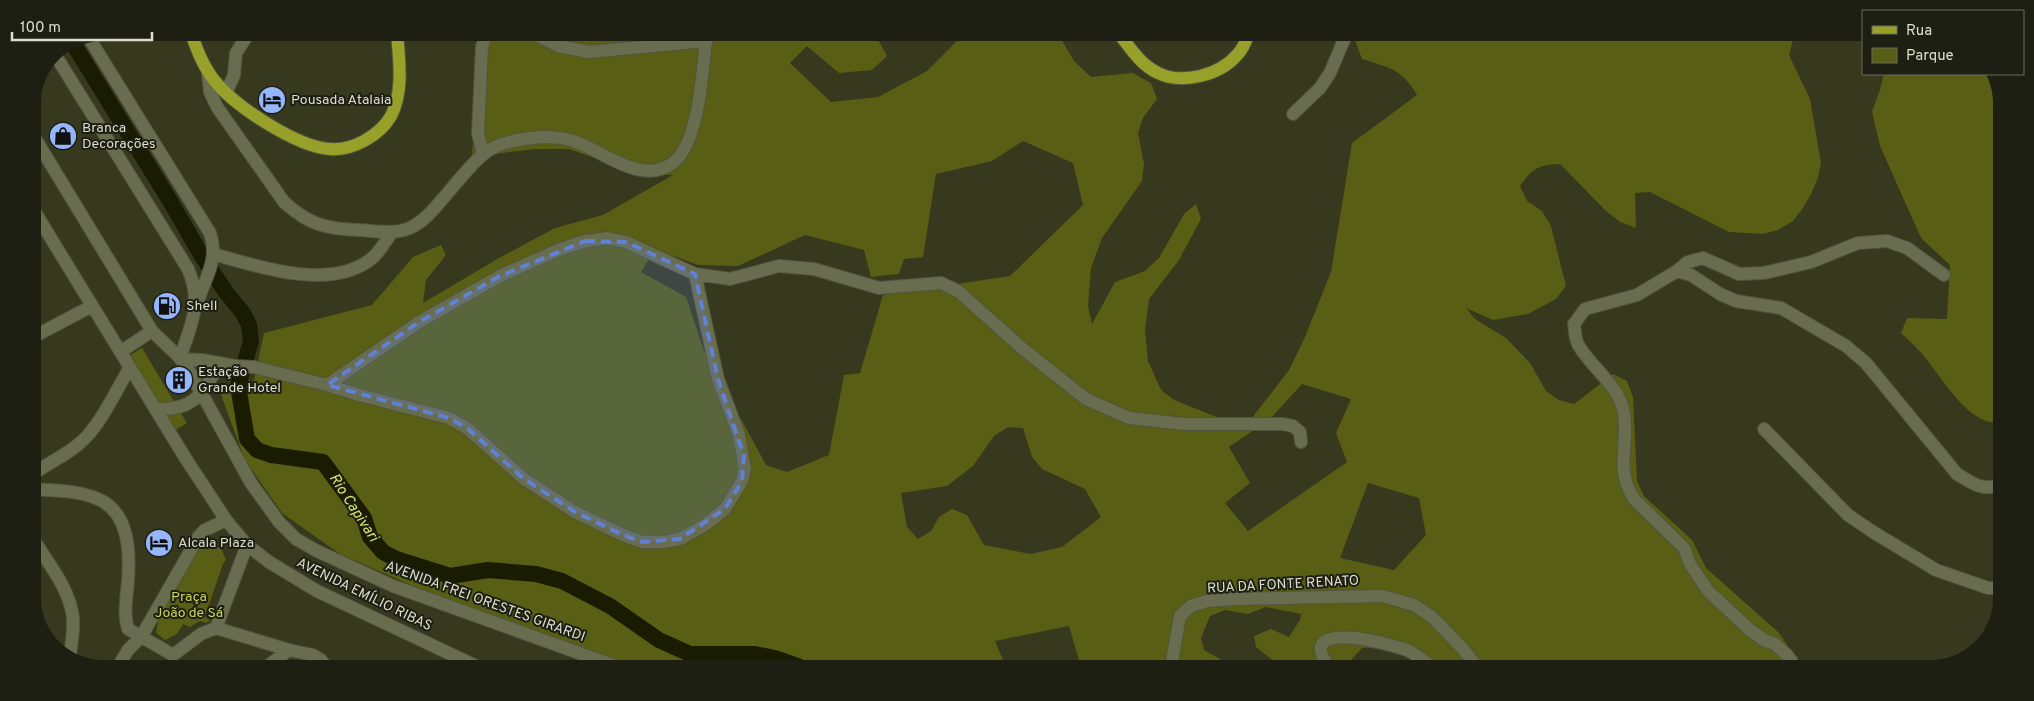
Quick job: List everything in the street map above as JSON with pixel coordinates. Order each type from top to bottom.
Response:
[{"type":"main road","points":[[194,41],[198,55],[208,73],[226,93],[256,116],[311,145],[330,149],[342,148],[368,138],[380,129],[391,115],[400,78],[398,41]]},
{"type":"main road","points":[[1126,41],[1144,64],[1159,74],[1182,78],[1204,75],[1218,70],[1237,55],[1245,41]]},
{"type":"street","points":[[226,93],[234,76],[236,53],[244,41]]},
{"type":"street","points":[[483,154],[478,133],[484,41]]},
{"type":"street","points":[[548,41],[558,46],[590,52],[677,41]]},
{"type":"street","points":[[208,73],[210,92],[216,107],[284,202],[295,212],[305,220],[319,225],[349,230],[392,232],[415,226],[430,214],[483,154],[502,145],[544,137],[573,140],[638,170],[664,167],[673,163],[686,150],[694,127],[707,41]]},
{"type":"street","points":[[1293,114],[1320,88],[1330,72],[1343,41]]},
{"type":"street","points":[[91,42],[210,233],[214,256],[180,358],[254,368],[327,385],[449,418],[468,429],[524,479],[576,512],[642,542],[680,540],[705,525],[725,509],[742,481],[745,469],[739,435],[718,379],[695,274]]},
{"type":"street","points":[[58,60],[188,269],[194,282],[196,309]]},
{"type":"street","name":"AVENIDA FREI ORESTES GIRARDI","points":[[41,148],[152,331],[180,358],[251,483],[279,522],[296,539],[317,551],[393,586],[597,660]]},
{"type":"street","name":"AVENIDA EMÍLIO RIBAS","points":[[41,222],[155,409],[226,520],[247,545],[269,562],[317,591],[463,660]]},
{"type":"street","points":[[214,256],[300,274],[348,272],[370,261],[381,250],[392,232]]},
{"type":"street","points":[[327,385],[419,322],[492,280],[558,250],[585,241],[608,238],[626,242],[695,274],[730,279],[779,266],[814,269],[879,288],[941,282],[958,291],[1023,349],[1086,399],[1130,418],[1184,424],[1284,424],[1293,426],[1300,432],[1301,442]]},
{"type":"street","points":[[1791,660],[1775,644],[1764,640],[1750,630],[1708,591],[1690,564],[1684,548],[1634,499],[1624,478],[1622,457],[1625,424],[1623,407],[1612,386],[1578,345],[1574,324],[1585,309],[1637,295],[1678,271],[1688,262],[1703,258],[1739,274],[1764,273],[1811,262],[1858,243],[1887,241],[1907,248],[1944,275]]},
{"type":"street","points":[[1678,271],[1691,275],[1736,302],[1781,308],[1846,346],[1866,363],[1957,474],[1975,486],[1993,487]]},
{"type":"street","points":[[41,333],[92,306]]},
{"type":"street","points":[[120,352],[152,331]]},
{"type":"street","points":[[155,409],[173,409],[196,400],[220,364]]},
{"type":"street","points":[[41,469],[83,441],[96,424],[130,367]]},
{"type":"street","points":[[1764,429],[1814,482],[1854,519],[1936,570],[1993,589]]},
{"type":"street","points":[[41,490],[89,496],[98,499],[115,511],[125,530],[129,549],[126,622],[128,629],[170,660],[201,634],[216,628],[289,650],[313,655],[322,660]]},
{"type":"street","points":[[122,660],[128,650],[141,637],[199,536],[206,530],[226,520]]},
{"type":"street","points":[[216,628],[247,545]]},
{"type":"street","points":[[41,552],[63,588],[71,607],[73,620],[71,650]]},
{"type":"street","name":"RUA DA FONTE RENATO","points":[[1172,660],[1180,616],[1191,606],[1207,601],[1383,596],[1414,606],[1432,617],[1472,660]]},
{"type":"street","points":[[1324,660],[1320,649],[1322,642],[1328,638],[1352,638],[1383,642],[1410,651],[1422,660]]},
{"type":"street","points":[[276,660],[289,650]]},
{"type":"highlighted area","points":[[585,241],[626,242],[695,274],[718,379],[744,456],[742,481],[725,509],[680,539],[642,542],[623,535],[575,512],[524,479],[468,429],[449,418],[327,385],[419,322],[500,276]]},
{"type":"green space","points":[[479,41],[879,41],[887,56],[872,70],[839,73],[807,46],[790,63],[831,102],[878,97],[927,71],[957,41],[1062,41],[1074,61],[1091,77],[1133,73],[1151,83],[1157,99],[1143,118],[1138,133],[1144,164],[1142,181],[1102,238],[1091,268],[1088,306],[1092,324],[1115,282],[1145,271],[1159,258],[1184,214],[1196,204],[1201,219],[1179,260],[1149,299],[1145,330],[1148,361],[1161,390],[1174,400],[1234,424],[1249,422],[1289,370],[1305,337],[1331,272],[1352,143],[1417,95],[1406,79],[1394,70],[1362,59],[1355,41],[1793,41],[1789,55],[1810,99],[1821,163],[1818,178],[1811,194],[1793,221],[1778,230],[1763,234],[1729,232],[1650,192],[1635,193],[1636,228],[1620,222],[1606,211],[1560,164],[1546,165],[1533,171],[1520,186],[1527,201],[1542,211],[1551,226],[1566,286],[1556,299],[1528,314],[1493,320],[1466,308],[1475,319],[1506,338],[1530,363],[1546,391],[1559,400],[1574,404],[1613,374],[1627,381],[1633,397],[1637,481],[1644,496],[1692,540],[1706,568],[1778,632],[1793,660],[1414,660],[1410,655],[1379,647],[1362,648],[1351,660],[1272,660],[1256,647],[1254,636],[1271,629],[1289,637],[1300,620],[1301,614],[1266,607],[1248,614],[1225,610],[1210,616],[1201,638],[1204,650],[1222,660],[1079,660],[1069,626],[995,641],[1003,660],[761,660],[740,658],[732,660],[617,660],[516,631],[340,554],[282,513],[245,460],[220,392],[253,385],[264,333],[372,305],[413,257],[441,245],[446,255],[426,280],[423,303],[499,258],[555,228],[603,215],[673,175],[637,173],[569,149],[534,149],[472,157]],"holes":[[[1023,141],[1073,163],[1083,205],[1010,276],[883,295],[860,373],[844,375],[829,455],[787,472],[766,465],[704,351],[686,297],[641,272],[655,249],[698,265],[738,266],[805,235],[864,250],[871,277],[899,274],[904,259],[923,257],[936,174],[992,161]],[[1302,384],[1351,399],[1336,433],[1347,462],[1248,531],[1225,503],[1250,483],[1229,447],[1270,419]],[[1008,427],[1023,428],[1032,457],[1042,469],[1085,489],[1101,517],[1062,547],[1031,554],[984,545],[967,515],[952,509],[939,517],[931,531],[918,539],[907,527],[901,493],[947,486],[973,466],[994,436]],[[1368,483],[1419,498],[1426,535],[1394,570],[1340,558]]]},
{"type":"green space","points":[[1884,75],[1985,75],[1992,91],[1993,422],[1977,417],[1967,409],[1947,387],[1923,355],[1901,333],[1907,318],[1947,319],[1950,265],[1921,238],[1880,146],[1872,112]]},
{"type":"green space","points":[[142,348],[187,423],[174,431],[129,356]]},
{"type":"green space","name":"Praça João de Sá","points":[[202,543],[221,548],[226,560],[205,616],[210,621],[206,623],[200,621],[190,627],[183,624],[177,634],[165,640],[156,633],[159,617]]},
{"type":"waterway","name":"Rio Capivari","points":[[76,48],[200,253],[225,291],[243,313],[249,325],[251,341],[238,386],[247,439],[257,450],[271,455],[323,462],[364,518],[370,537],[383,552],[396,559],[450,576],[488,570],[536,574],[562,581],[610,606],[659,640],[690,654],[755,654],[781,660]]},
{"type":"place","name":"Pousada Atalaia","points":[[272,100]]},
{"type":"place","name":"Branca Decorações","points":[[63,136]]},
{"type":"place","name":"Shell","points":[[167,306]]},
{"type":"place","name":"Estação Grande Hotel","points":[[179,380]]},
{"type":"place","name":"Alcala Plaza","points":[[159,543]]}]
